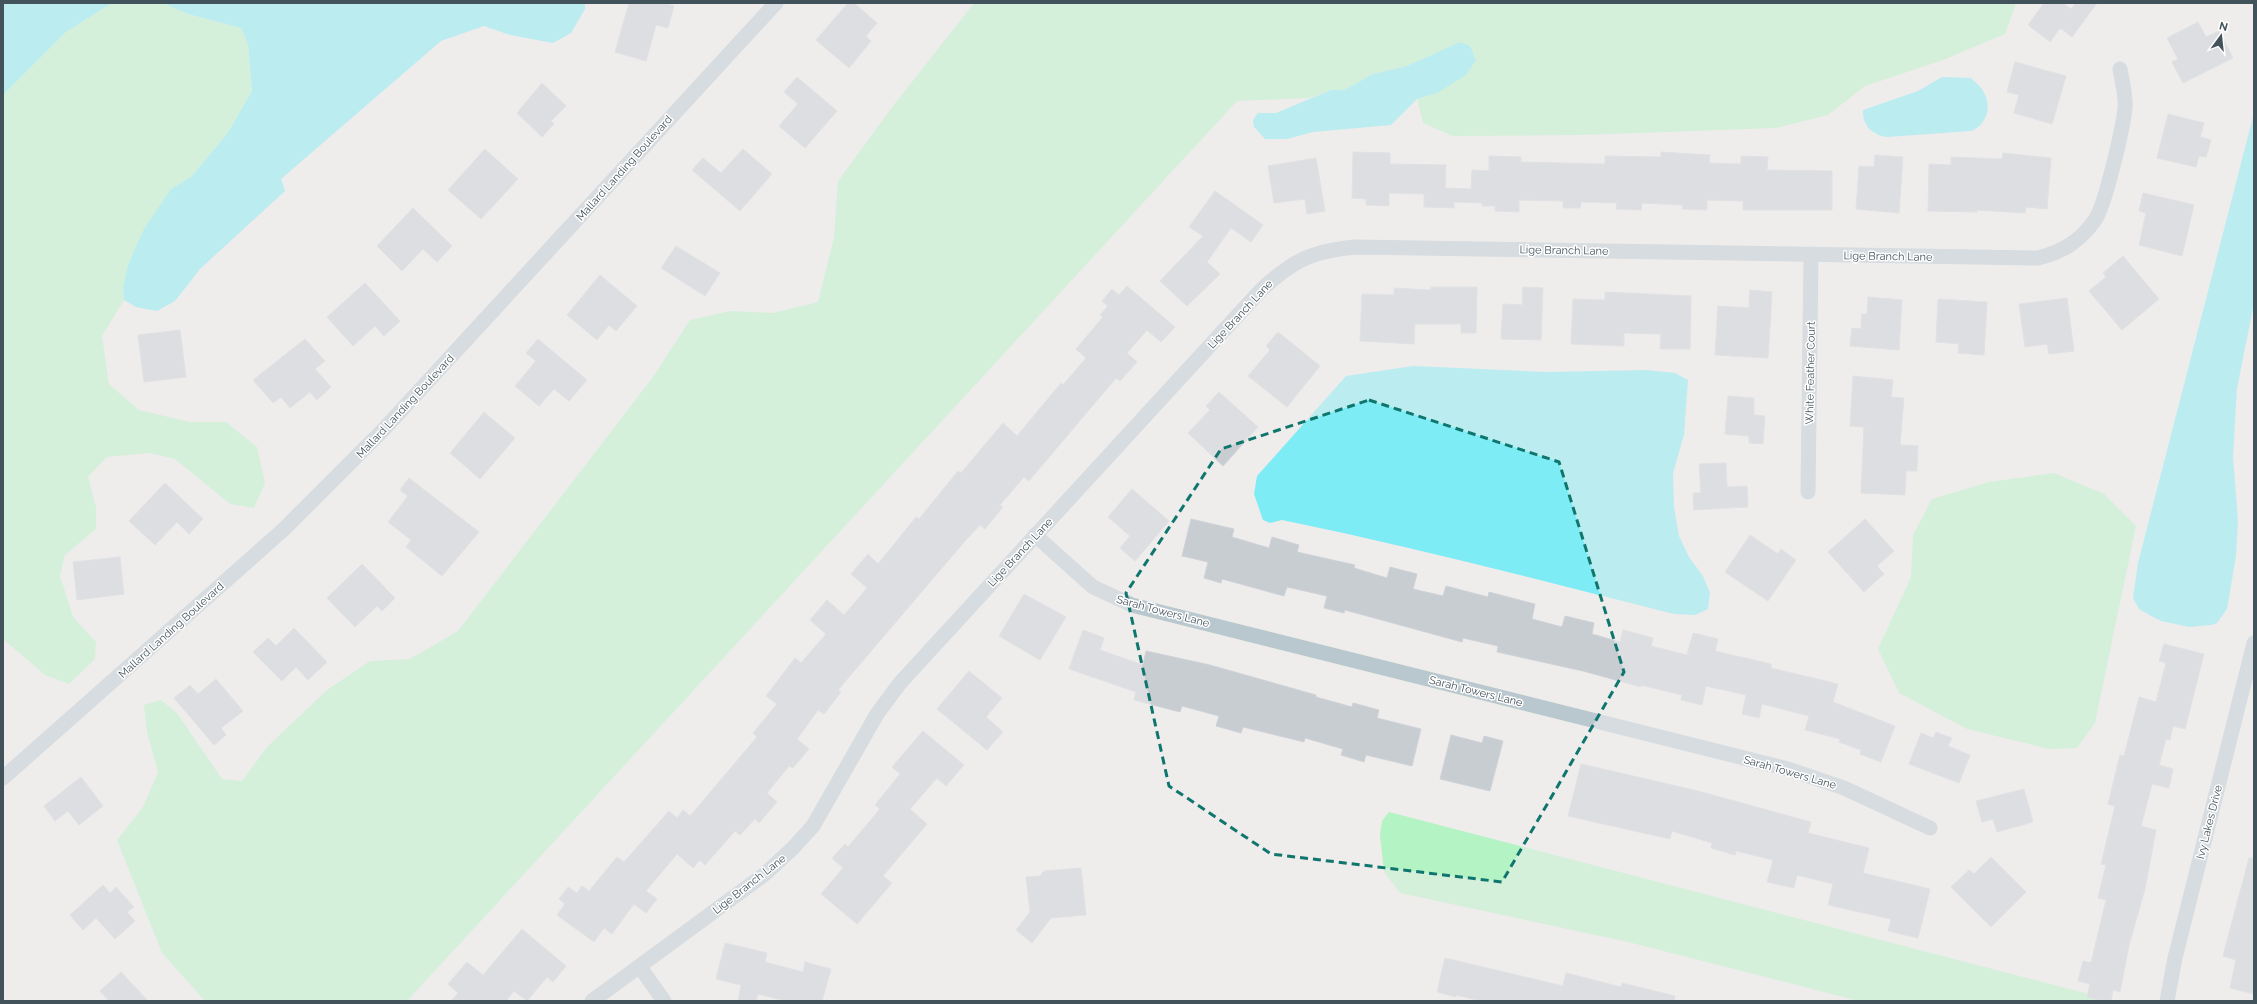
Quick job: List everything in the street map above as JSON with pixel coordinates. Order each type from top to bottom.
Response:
[{"type":"street","name":"Mallard Landing Boulevard","points":[[3,778],[284,530],[328,487],[384,429],[776,3]]},
{"type":"street","name":"Lige Branch Lane","points":[[592,1001],[765,874],[803,838],[813,826],[877,714],[900,683],[1260,292],[1297,261],[1317,253],[1356,247],[2038,258],[2062,251],[2075,243],[2096,218],[2104,195],[2125,108],[2120,69]]},
{"type":"street","name":"White Feather Court","points":[[1808,492],[1811,254]]},
{"type":"street","name":"Sarah Towers Lane","points":[[1035,535],[1093,587],[1132,605],[1788,769],[1844,788],[1930,828]]},
{"type":"street","name":"Ivy Lakes Drive","points":[[2167,1001],[2175,958],[2254,644]]},
{"type":"street","points":[[640,967],[664,1001]]},
{"type":"highlighted area","points":[[1369,400],[1559,462],[1624,672],[1502,882],[1271,854],[1169,786],[1126,593],[1221,449]]},
{"type":"green space","points":[[112,3],[163,3],[188,14],[241,28],[248,44],[252,91],[227,134],[191,177],[171,189],[123,288],[124,300],[102,336],[109,384],[139,410],[190,422],[226,422],[257,447],[265,483],[254,508],[230,504],[175,459],[149,453],[107,457],[88,477],[96,507],[96,529],[65,555],[60,576],[73,617],[96,642],[95,659],[69,684],[45,675],[3,639],[3,95],[66,32]]},
{"type":"green space","points":[[974,3],[2016,3],[2005,34],[1943,60],[1865,86],[1828,115],[1776,128],[1583,135],[1453,136],[1423,123],[1417,99],[1437,93],[1460,42],[1407,66],[1373,74],[1344,90],[1331,90],[1310,98],[1237,101],[407,1001],[205,1001],[162,953],[117,840],[143,807],[158,772],[147,732],[144,705],[161,700],[177,713],[222,779],[242,781],[267,747],[327,690],[370,661],[410,659],[458,631],[653,377],[690,320],[730,311],[773,313],[818,302],[834,237],[838,181],[893,106]]},
{"type":"green space","points":[[2054,473],[2104,494],[2136,526],[2095,723],[2077,748],[2049,749],[1967,729],[1899,693],[1878,649],[1911,577],[1913,535],[1932,499],[1989,482]]},
{"type":"green space","points":[[1389,812],[2116,1001],[1859,1001],[1628,942],[1400,893],[1384,872],[1380,835],[1382,821]]},
{"type":"water","points":[[3,3],[112,3],[66,32],[3,95]]},
{"type":"water","points":[[163,3],[585,3],[585,9],[571,33],[553,43],[510,35],[484,26],[441,41],[281,179],[285,191],[200,269],[175,301],[157,311],[136,307],[124,300],[123,288],[128,265],[144,229],[171,189],[191,177],[227,134],[252,91],[248,44],[241,28],[188,14]]},
{"type":"water","points":[[1460,42],[1470,46],[1476,60],[1466,75],[1437,93],[1417,99],[1391,125],[1313,132],[1287,139],[1265,139],[1254,127],[1253,120],[1258,113],[1276,113],[1331,90],[1344,90],[1373,74],[1407,66]]},
{"type":"water","points":[[1942,77],[1971,78],[1983,90],[1988,106],[1986,116],[1976,129],[1971,131],[1887,137],[1873,132],[1866,125],[1863,110],[1918,91]]},
{"type":"water","points":[[2254,113],[2254,303],[2237,388],[2233,457],[2238,521],[2236,556],[2227,609],[2217,623],[2189,627],[2161,621],[2153,617],[2139,609],[2133,598],[2138,563]]},
{"type":"water","points":[[1413,366],[1548,372],[1646,370],[1675,373],[1688,380],[1684,435],[1673,473],[1674,507],[1679,536],[1689,557],[1703,576],[1710,593],[1708,609],[1695,615],[1674,614],[1381,541],[1282,520],[1270,523],[1263,520],[1254,494],[1257,476],[1346,376]]},
{"type":"building","points":[[629,3],[663,3],[674,6],[668,28],[656,25],[646,61],[615,52]]},
{"type":"building","points":[[848,3],[854,3],[877,23],[866,36],[871,41],[849,68],[816,40]]},
{"type":"building","points":[[2044,3],[2063,3],[2071,9],[2076,3],[2097,3],[2072,37],[2060,28],[2050,42],[2028,25]]},
{"type":"building","points":[[2198,22],[2206,37],[2219,31],[2233,58],[2183,83],[2172,62],[2178,59],[2167,38]]},
{"type":"building","points":[[2015,62],[2066,76],[2052,124],[2014,113],[2019,95],[2007,92]]},
{"type":"building","points":[[797,77],[837,111],[805,148],[779,126],[798,104],[784,92]]},
{"type":"building","points":[[542,83],[566,106],[551,121],[554,124],[542,137],[517,113]]},
{"type":"building","points":[[2168,114],[2204,123],[2200,137],[2211,140],[2206,157],[2199,156],[2196,167],[2157,158]]},
{"type":"building","points":[[485,149],[518,179],[481,219],[448,190]]},
{"type":"building","points":[[743,149],[772,174],[740,211],[692,170],[703,158],[721,173]]},
{"type":"building","points":[[1353,152],[1390,153],[1390,164],[1446,165],[1445,188],[1471,189],[1472,170],[1489,171],[1489,156],[1521,157],[1521,162],[1605,164],[1605,156],[1661,157],[1661,152],[1710,155],[1709,163],[1741,164],[1741,156],[1768,157],[1767,170],[1832,171],[1832,210],[1743,210],[1743,201],[1707,200],[1707,210],[1682,209],[1683,205],[1642,203],[1641,210],[1616,209],[1617,203],[1581,202],[1580,208],[1563,208],[1563,201],[1519,200],[1519,212],[1495,211],[1495,206],[1482,206],[1482,203],[1454,202],[1454,208],[1424,207],[1424,194],[1389,193],[1389,206],[1366,205],[1366,199],[1352,198]]},
{"type":"building","points":[[2003,153],[2051,158],[2047,209],[2026,207],[2025,213],[1977,210],[1977,212],[1928,211],[1929,164],[1951,165],[1951,157],[2002,159]]},
{"type":"building","points":[[1875,155],[1903,157],[1899,213],[1856,209],[1859,166],[1874,167]]},
{"type":"building","points":[[1316,158],[1325,211],[1307,214],[1305,199],[1274,203],[1268,166]]},
{"type":"building","points":[[1215,191],[1263,225],[1251,242],[1231,228],[1207,262],[1220,274],[1187,306],[1160,281],[1203,236],[1189,227]]},
{"type":"building","points":[[2143,193],[2194,205],[2182,256],[2139,245],[2146,213],[2139,211]]},
{"type":"building","points":[[413,208],[452,246],[437,262],[423,249],[402,271],[377,246]]},
{"type":"building","points":[[676,246],[720,273],[705,296],[661,268]]},
{"type":"building","points":[[2123,256],[2159,299],[2122,330],[2089,291],[2106,277],[2103,273]]},
{"type":"building","points":[[600,275],[637,306],[616,331],[609,325],[597,340],[567,315]]},
{"type":"building","points":[[365,283],[400,321],[384,336],[375,326],[353,346],[327,317]]},
{"type":"building","points":[[1127,286],[1175,327],[1161,342],[1147,330],[1127,353],[1137,362],[1120,381],[1116,378],[1029,481],[1024,477],[1000,505],[1003,507],[985,529],[980,525],[965,541],[838,690],[841,692],[824,714],[818,710],[797,739],[809,749],[793,768],[789,766],[767,793],[777,802],[759,823],[755,819],[740,835],[735,831],[705,865],[700,860],[693,868],[677,854],[646,891],[657,899],[646,913],[634,904],[612,934],[604,928],[594,942],[557,915],[565,904],[559,899],[568,887],[577,893],[582,886],[589,891],[617,857],[624,862],[669,811],[677,818],[683,810],[690,816],[757,737],[753,733],[777,704],[766,696],[795,658],[801,663],[826,634],[810,620],[827,600],[844,615],[867,588],[851,574],[868,554],[878,564],[916,517],[919,519],[958,471],[961,473],[1003,423],[1017,436],[1061,383],[1063,385],[1086,358],[1076,349],[1103,317],[1100,315],[1108,306],[1102,301],[1112,289],[1119,295]]},
{"type":"building","points":[[1431,287],[1477,287],[1476,333],[1461,333],[1461,324],[1415,324],[1414,344],[1360,341],[1362,294],[1394,295],[1394,288],[1431,290]]},
{"type":"building","points":[[1523,287],[1543,288],[1541,340],[1501,339],[1503,304],[1522,305]]},
{"type":"building","points":[[1750,290],[1772,292],[1768,358],[1715,355],[1718,306],[1749,308]]},
{"type":"building","points":[[1605,292],[1691,296],[1690,349],[1660,349],[1661,334],[1624,333],[1624,346],[1571,344],[1573,299],[1605,300]]},
{"type":"building","points":[[1868,297],[1902,300],[1899,350],[1850,346],[1852,328],[1861,329],[1862,314],[1867,314]]},
{"type":"building","points":[[2067,298],[2074,351],[2049,354],[2047,344],[2025,347],[2019,304]]},
{"type":"building","points":[[1938,299],[1987,302],[1984,355],[1958,353],[1959,344],[1936,342]]},
{"type":"building","points":[[180,330],[186,377],[144,382],[138,335]]},
{"type":"building","points":[[1278,332],[1320,366],[1287,407],[1248,376],[1270,350],[1266,346]]},
{"type":"building","points":[[305,339],[325,361],[315,369],[331,387],[317,400],[310,392],[290,408],[281,397],[273,403],[253,380]]},
{"type":"building","points":[[538,339],[587,380],[569,401],[554,389],[539,406],[515,386],[536,361],[526,353]]},
{"type":"building","points":[[1853,376],[1893,380],[1891,397],[1904,398],[1900,445],[1918,446],[1917,471],[1906,471],[1905,495],[1861,493],[1864,427],[1850,426]]},
{"type":"building","points":[[1219,392],[1258,427],[1223,466],[1188,433],[1210,410],[1206,406]]},
{"type":"building","points":[[1728,396],[1754,398],[1754,415],[1765,416],[1763,444],[1749,443],[1749,436],[1725,434]]},
{"type":"building","points":[[484,412],[515,438],[480,479],[450,453]]},
{"type":"building","points":[[1726,463],[1727,487],[1747,486],[1748,507],[1694,510],[1693,493],[1701,493],[1699,464]]},
{"type":"building","points":[[409,478],[479,532],[442,576],[406,547],[411,540],[388,522],[408,496],[400,490]]},
{"type":"building","points":[[165,483],[203,519],[189,534],[177,522],[155,545],[129,521]]},
{"type":"building","points":[[1132,489],[1169,521],[1135,561],[1120,548],[1130,536],[1108,517]]},
{"type":"building","points":[[1191,519],[1234,529],[1232,537],[1269,548],[1272,537],[1299,545],[1297,552],[1355,565],[1354,568],[1387,578],[1390,567],[1417,574],[1413,589],[1443,596],[1446,586],[1488,597],[1489,592],[1535,604],[1532,619],[1562,627],[1565,616],[1594,623],[1592,634],[1620,642],[1623,630],[1653,638],[1651,646],[1687,655],[1693,633],[1718,639],[1715,651],[1771,664],[1771,668],[1838,684],[1833,702],[1895,726],[1881,762],[1860,754],[1861,750],[1839,742],[1840,739],[1805,730],[1809,716],[1762,704],[1759,718],[1742,714],[1746,695],[1706,686],[1702,705],[1681,700],[1682,695],[1641,685],[1641,687],[1583,671],[1497,652],[1498,646],[1463,638],[1462,642],[1345,610],[1344,613],[1324,608],[1327,596],[1287,587],[1284,596],[1222,579],[1221,583],[1204,578],[1208,562],[1182,556]]},
{"type":"building","points":[[1865,519],[1894,551],[1877,566],[1884,574],[1864,592],[1828,552]]},
{"type":"building","points":[[1750,535],[1778,554],[1781,549],[1796,560],[1768,601],[1725,572]]},
{"type":"building","points":[[120,557],[124,594],[77,600],[73,562]]},
{"type":"building","points":[[362,564],[395,598],[382,611],[377,606],[355,627],[327,598]]},
{"type":"building","points":[[1024,594],[1066,617],[1040,660],[999,636]]},
{"type":"building","points":[[294,628],[327,662],[308,680],[296,667],[282,681],[253,652],[268,638],[276,646]]},
{"type":"building","points":[[1083,630],[1104,638],[1100,650],[1143,665],[1146,651],[1210,665],[1316,695],[1316,697],[1352,707],[1353,703],[1379,710],[1377,718],[1421,729],[1412,766],[1366,755],[1364,762],[1341,755],[1343,749],[1305,738],[1304,742],[1243,727],[1241,733],[1216,726],[1219,716],[1182,706],[1180,712],[1134,700],[1136,692],[1069,669]]},
{"type":"building","points":[[2164,644],[2204,654],[2185,729],[2173,726],[2170,740],[2166,739],[2159,765],[2173,769],[2169,788],[2152,784],[2141,826],[2156,830],[2145,889],[2129,945],[2120,992],[2113,990],[2111,1001],[2105,1001],[2087,997],[2090,984],[2078,981],[2083,961],[2091,963],[2106,900],[2098,898],[2106,865],[2101,864],[2115,806],[2108,804],[2120,755],[2124,756],[2139,697],[2156,702],[2166,663],[2159,661]]},
{"type":"building","points":[[969,671],[1002,698],[986,717],[1003,732],[987,750],[937,709]]},
{"type":"building","points":[[216,679],[243,711],[221,728],[226,735],[214,745],[174,698],[190,685],[198,694]]},
{"type":"building","points":[[923,731],[964,765],[946,786],[937,778],[910,809],[927,824],[883,876],[892,883],[857,924],[821,894],[843,868],[832,858],[845,844],[848,847],[880,809],[875,805],[900,774],[892,767]]},
{"type":"building","points":[[1936,732],[1952,738],[1948,746],[1970,755],[1959,783],[1909,764],[1921,733],[1933,738]]},
{"type":"building","points":[[1451,735],[1482,743],[1484,736],[1503,741],[1490,791],[1440,779]]},
{"type":"building","points":[[1581,764],[1698,791],[1811,822],[1808,833],[1869,848],[1863,873],[1930,889],[1918,938],[1888,931],[1891,919],[1828,905],[1833,884],[1797,875],[1794,888],[1767,882],[1773,860],[1736,851],[1735,855],[1711,848],[1712,843],[1672,831],[1670,839],[1568,816]]},
{"type":"building","points":[[81,777],[103,806],[79,825],[68,811],[55,821],[44,806]]},
{"type":"building","points":[[2024,789],[2033,822],[1997,832],[1993,819],[1982,822],[1976,801]]},
{"type":"building","points":[[1991,857],[2026,892],[1991,927],[1951,887],[1969,870],[1974,874]]},
{"type":"building","points":[[2249,858],[2254,858],[2254,994],[2230,988],[2236,960],[2223,956]]},
{"type":"building","points":[[1081,868],[1086,915],[1051,918],[1032,943],[1016,930],[1030,912],[1026,877],[1040,876],[1044,871]]},
{"type":"building","points":[[103,885],[110,893],[116,887],[134,907],[127,912],[135,921],[115,939],[96,918],[83,930],[70,915]]},
{"type":"building","points":[[522,929],[566,966],[553,982],[547,977],[527,1001],[514,991],[506,1001],[451,1001],[458,993],[448,984],[467,962],[483,975]]},
{"type":"building","points":[[725,943],[767,953],[765,962],[803,972],[805,962],[831,969],[822,1001],[786,1001],[758,994],[756,1001],[738,1001],[741,985],[716,979]]},
{"type":"building","points":[[1445,958],[1563,986],[1566,973],[1621,987],[1622,983],[1675,996],[1674,1001],[1481,1001],[1456,995],[1456,997],[1437,992]]},
{"type":"building","points":[[121,972],[148,1001],[109,1001],[100,991]]}]
